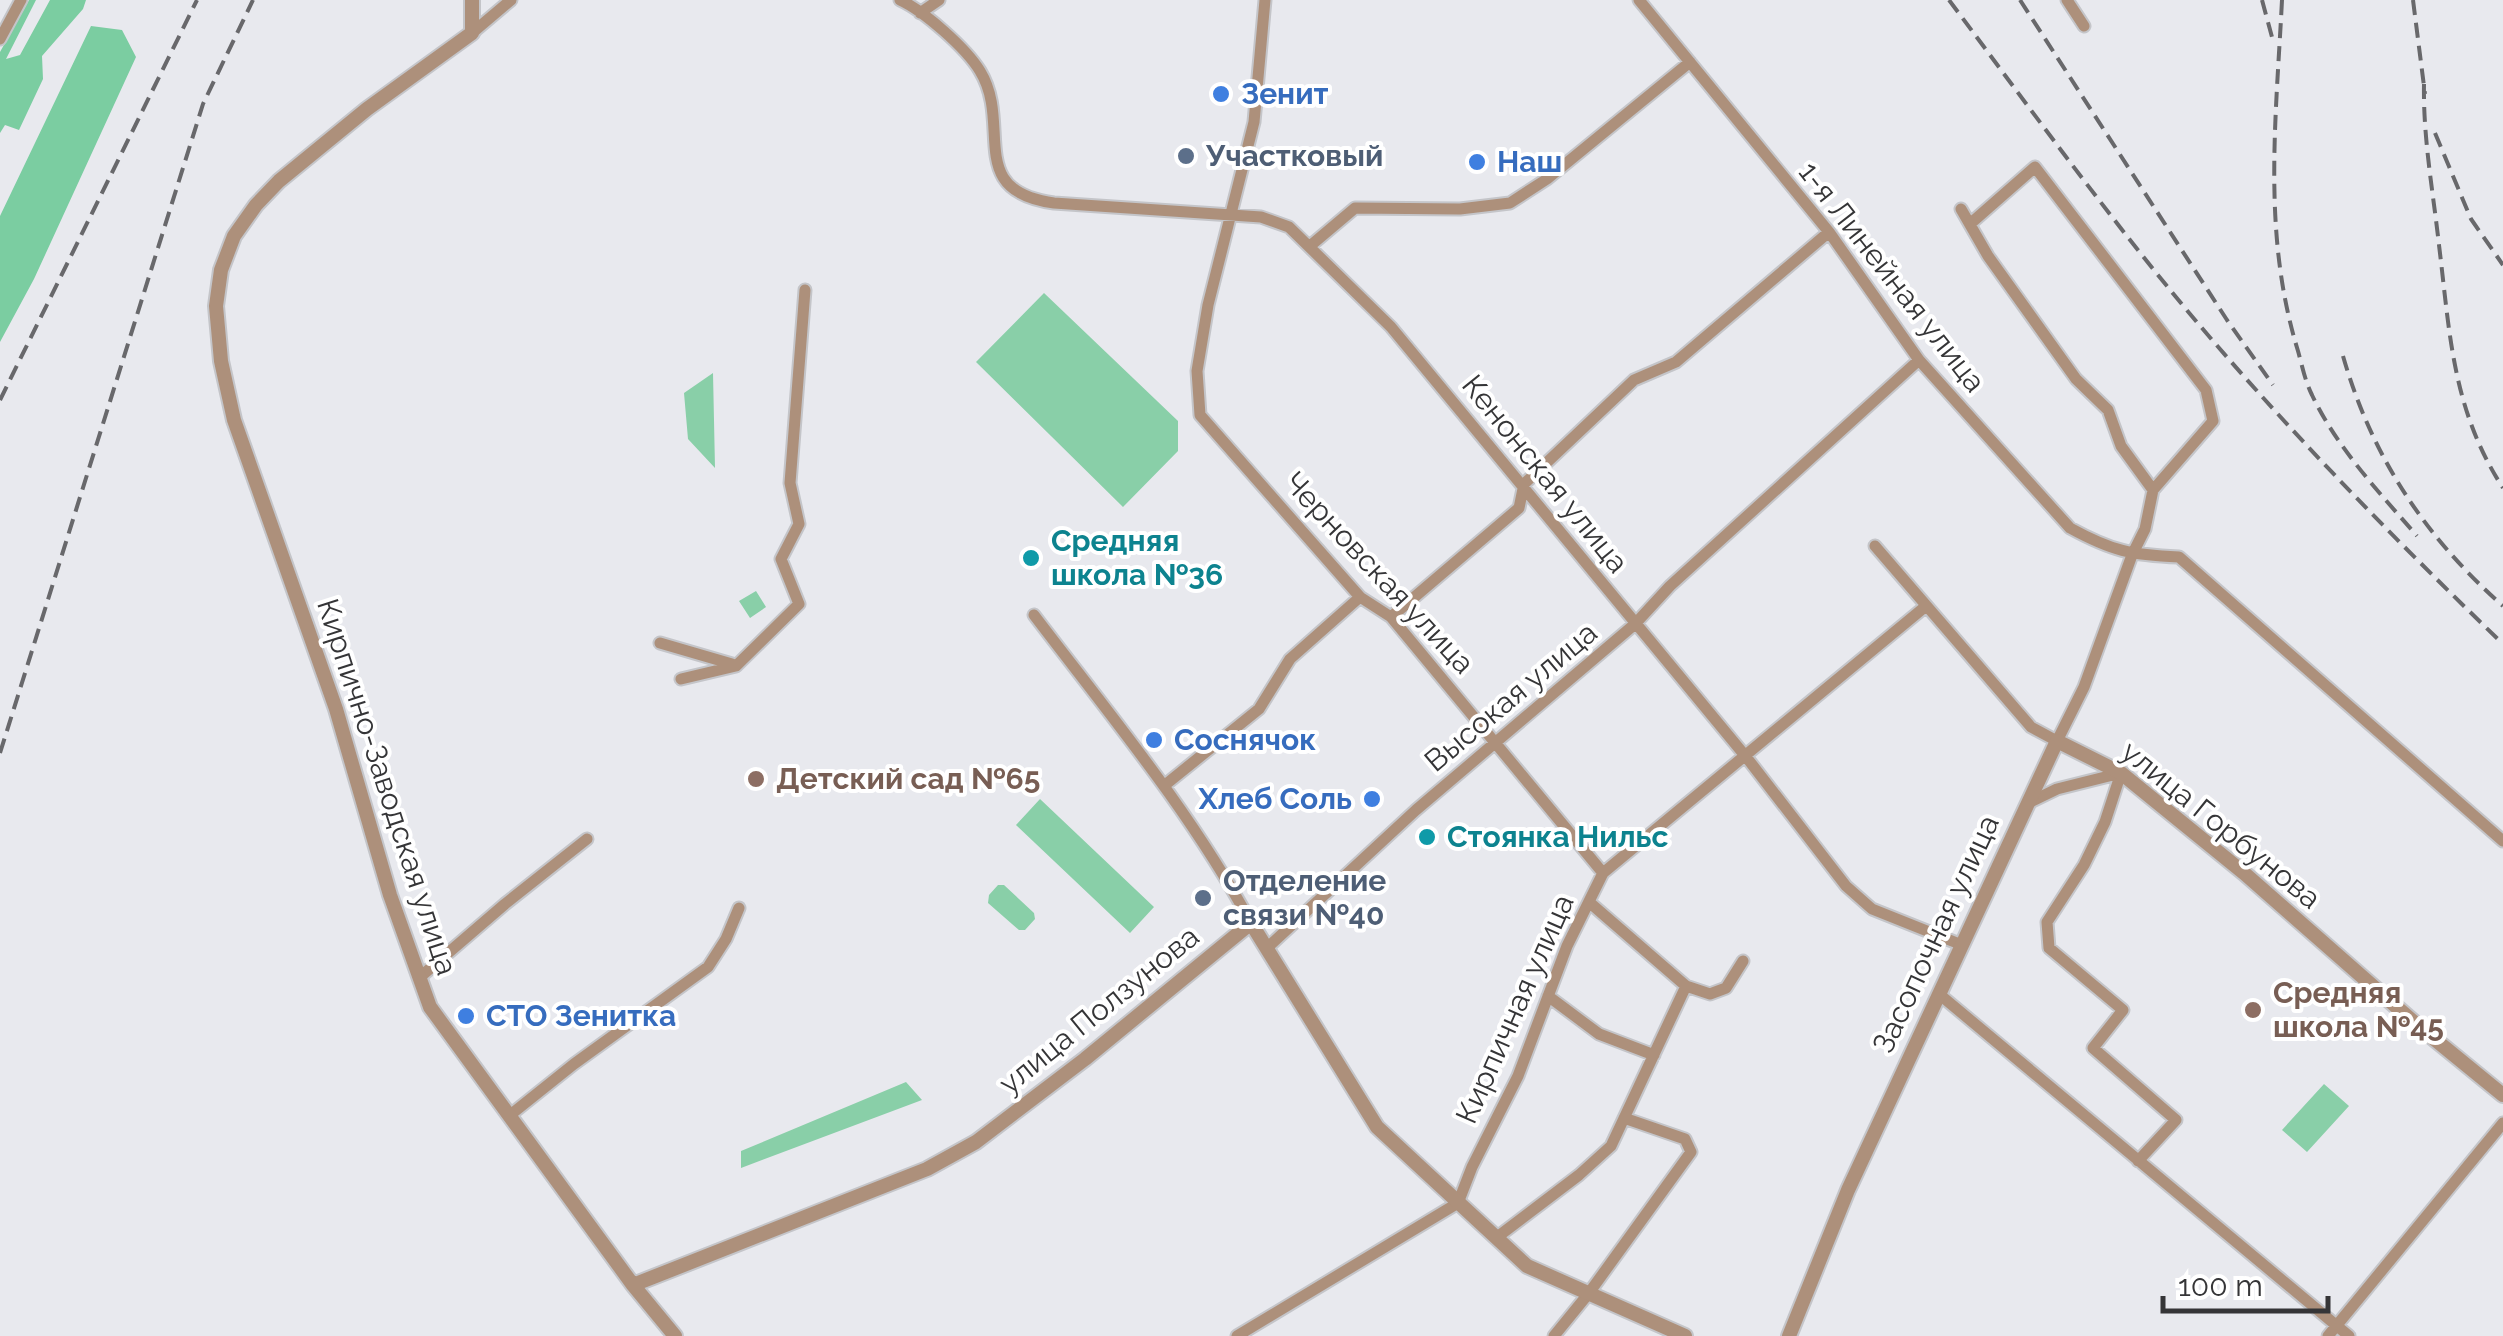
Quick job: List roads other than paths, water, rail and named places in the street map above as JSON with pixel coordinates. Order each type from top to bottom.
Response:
[{"type":"street","points":[[0,39],[21,0]]},
{"type":"street","points":[[472,0],[472,33]]},
{"type":"street","points":[[472,33],[511,0]]},
{"type":"street","points":[[900,0],[920,13],[939,0]]},
{"type":"street","name":"Черновская улица","points":[[1265,0],[1254,122],[1208,305],[1197,371],[1200,414],[1360,597],[1391,617],[1604,873]]},
{"type":"street","name":"1-я Линейная улица","points":[[1639,0],[1829,232],[1919,360],[2070,528],[2132,556],[2179,557],[2503,841]]},
{"type":"street","points":[[2067,0],[2084,26]]},
{"type":"street","name":"Кенонская улица","points":[[920,13],[981,72],[991,101],[998,169],[1008,187],[1039,201],[1232,214],[1280,222],[1310,246],[1391,327],[1524,484],[1846,886],[1872,909],[1962,946]]},
{"type":"street","name":"Кирпично-Заводская улица","points":[[472,33],[368,109],[268,193],[234,236],[221,270],[216,306],[221,361],[234,420],[336,709],[390,896],[430,1007],[633,1285],[675,1336]]},
{"type":"street","points":[[1310,246],[1354,208],[1460,209],[1510,204],[1547,179],[1690,62]]},
{"type":"street","points":[[1961,209],[1988,256],[2076,379],[2108,410],[2122,446],[2153,490],[2213,421],[2206,390],[2035,167],[1970,224]]},
{"type":"street","points":[[1391,617],[1519,508],[1524,484],[1634,380],[1676,362],[1829,232]]},
{"type":"street","points":[[681,678],[736,666],[799,604],[782,560],[799,524],[790,483],[805,290]]},
{"type":"street","name":"Высокая улица","points":[[1267,948],[1416,810],[1635,624],[1670,586],[1919,360]]},
{"type":"street","name":"Засопочная улица","points":[[1789,1336],[1848,1190],[2084,687],[2144,530],[2153,490]]},
{"type":"street","name":"улица Горбунова","points":[[1875,546],[2030,727],[2120,773],[2244,873],[2503,1095]]},
{"type":"street","points":[[1165,785],[1259,709],[1290,659],[1360,597]]},
{"type":"street","name":"Кирпичная улица","points":[[1458,1203],[1518,1076],[1566,946],[1604,873],[1926,606]]},
{"type":"street","points":[[1034,615],[1165,785],[1208,848],[1311,1025],[1377,1127],[1527,1266],[1686,1336]]},
{"type":"street","points":[[660,643],[736,666]]},
{"type":"street","points":[[2028,804],[2057,789],[2120,773]]},
{"type":"street","points":[[2120,773],[2084,865],[2047,922],[2048,948],[2123,1010],[2093,1048],[2176,1120],[2138,1160]]},
{"type":"street","points":[[419,978],[587,839]]},
{"type":"street","points":[[1589,902],[1686,986],[1710,994],[1726,988],[1742,961]]},
{"type":"street","points":[[509,1116],[708,966],[726,940],[738,908]]},
{"type":"street","name":"улица Ползунова","points":[[633,1285],[927,1169],[976,1142],[1251,923]]},
{"type":"street","points":[[1496,1238],[1611,1146],[1686,986]]},
{"type":"street","points":[[1938,994],[2138,1160],[2332,1331],[2349,1336]]},
{"type":"street","points":[[1548,996],[1599,1034],[1654,1056]]},
{"type":"street","points":[[1554,1336],[1590,1293],[1691,1152],[1685,1139],[1624,1118]]},
{"type":"street","points":[[2332,1331],[2503,1123]]},
{"type":"street","points":[[1237,1336],[1458,1203]]},
{"type":"railway","points":[[0,400],[197,0]]},
{"type":"railway","points":[[0,753],[203,104],[253,0]]},
{"type":"railway","points":[[1949,0],[2185,308],[2340,480],[2503,644]]},
{"type":"railway","points":[[2020,0],[2273,385]]},
{"type":"railway","points":[[2262,0],[2272,37]]},
{"type":"railway","points":[[2282,0],[2274,177],[2279,264],[2287,307],[2306,379],[2322,414],[2360,469],[2417,536]]},
{"type":"railway","points":[[2413,0],[2425,94]]},
{"type":"railway","points":[[2424,84],[2429,165],[2456,370],[2473,429],[2503,488]]},
{"type":"railway","points":[[2435,133],[2471,219],[2503,265]]},
{"type":"railway","points":[[2343,356],[2369,428],[2405,493],[2449,552],[2503,606]]},
{"type":"place","name":"Зенит","points":[[1221,94]]},
{"type":"place","name":"Участковый","points":[[1186,156]]},
{"type":"place","name":"Наш","points":[[1477,162]]},
{"type":"place","name":"Средняя школа №36","points":[[1031,558]]},
{"type":"place","name":"Соснячок","points":[[1154,740]]},
{"type":"place","name":"Детский сад №65","points":[[756,779]]},
{"type":"place","name":"Хлеб Соль","points":[[1372,799]]},
{"type":"place","name":"Стоянка Нильс","points":[[1427,837]]},
{"type":"place","name":"Отделение связи №40","points":[[1203,898]]},
{"type":"place","name":"Средняя школа №45","points":[[2253,1010]]},
{"type":"place","name":"СТО Зенитка","points":[[466,1016]]}]
